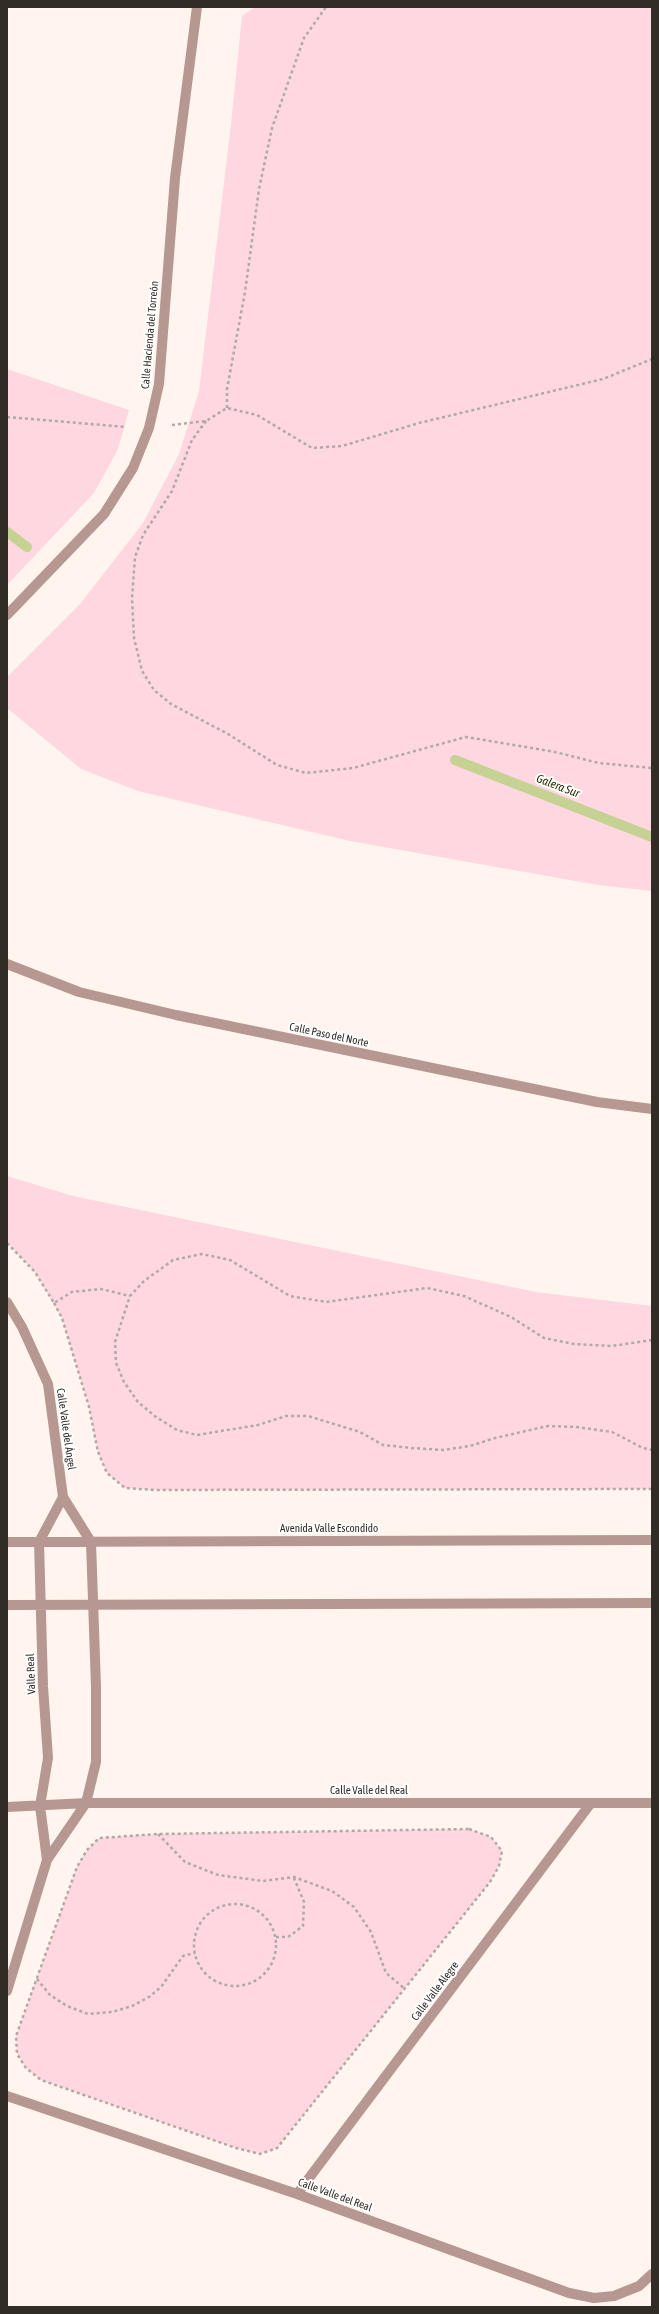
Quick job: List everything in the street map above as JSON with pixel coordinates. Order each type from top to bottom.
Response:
[{"type":"street","name":"Calle Hacienda del Torreón","points":[[7,615],[104,514],[133,468],[148,428],[159,384],[176,178],[197,7]]},
{"type":"street","name":"Calle Paso del Norte","points":[[7,964],[79,992],[176,1015],[597,1102],[652,1109]]},
{"type":"street","name":"Calle Valle del Ángel","points":[[7,1302],[22,1327],[48,1384],[63,1498],[91,1542],[94,1605]]},
{"type":"street","points":[[39,1542],[63,1498]]},
{"type":"street","name":"Avenida Valle Escondido","points":[[7,1542],[652,1540]]},
{"type":"street","name":"Valle Real","points":[[39,1542],[48,1758],[40,1806]]},
{"type":"street","points":[[7,1605],[652,1603]]},
{"type":"street","points":[[7,1991],[47,1860],[86,1804],[96,1762],[94,1605]]},
{"type":"street","name":"Calle Valle Alegre","points":[[298,2194],[591,1803]]},
{"type":"street","name":"Calle Valle del Real","points":[[7,1807],[86,1804],[652,1803]]},
{"type":"street","points":[[40,1806],[47,1860]]},
{"type":"street","name":"Calle Valle del Real","points":[[7,2096],[298,2194],[569,2293],[594,2298],[614,2296],[639,2286],[652,2274]]},
{"type":"path","points":[[227,408],[226,389],[245,292],[259,189],[272,128],[304,38],[326,7]]},
{"type":"path","points":[[652,359],[603,378],[427,421],[342,446],[312,448],[257,415],[227,408],[206,421],[192,440],[172,491],[144,535],[135,557],[132,598],[134,638],[142,671],[154,690],[171,704],[228,734],[277,765],[306,773],[353,768],[466,737],[556,752],[599,763],[652,768]]},
{"type":"path","points":[[7,417],[148,428],[206,421]]},
{"type":"path","points":[[7,1243],[35,1272],[62,1318],[89,1407],[98,1452],[107,1473],[125,1488],[154,1490],[652,1489]]},
{"type":"path","points":[[652,1340],[612,1346],[574,1344],[544,1338],[511,1317],[464,1296],[427,1288],[326,1302],[290,1296],[230,1260],[202,1254],[174,1260],[144,1281],[130,1296],[115,1342],[116,1363],[124,1382],[138,1402],[156,1417],[177,1430],[197,1435],[258,1424],[286,1416],[308,1416],[360,1432],[384,1445],[443,1450],[470,1446],[494,1438],[548,1426],[577,1427],[612,1432],[643,1448],[652,1450]]},
{"type":"path","points":[[54,1303],[72,1292],[101,1289],[130,1296]]},
{"type":"path","points":[[469,1829],[491,1837],[502,1851],[499,1866],[490,1882],[277,2148],[260,2154],[236,2148],[41,2080],[26,2068],[17,2054],[16,2036],[77,1867],[87,1850],[99,1838],[158,1834],[469,1829]]},
{"type":"path","points":[[158,1834],[185,1862],[218,1875],[263,1881],[294,1878],[332,1891],[354,1907],[371,1932],[386,1973],[404,1989]]},
{"type":"path","points":[[276,1937],[288,1937],[303,1926],[304,1902],[294,1878]]},
{"type":"path","points":[[234,1904],[248,1907],[260,1913],[270,1924],[276,1937],[276,1950],[266,1973],[256,1981],[244,1985],[231,1986],[218,1983],[200,1965],[195,1954],[195,1939],[199,1925],[214,1911],[234,1904]]},
{"type":"path","points":[[37,1979],[50,1995],[67,2006],[88,2014],[112,2012],[132,2006],[149,1997],[161,1987],[183,1956],[195,1954]]},
{"type":"shaded area","points":[[255,7],[652,7],[652,891],[598,885],[350,841],[138,791],[81,769],[7,708],[7,677],[80,604],[143,523],[179,454],[199,391],[231,124],[242,16]]},
{"type":"shaded area","points":[[7,369],[129,410],[118,449],[94,493],[7,585]]},
{"type":"shaded area","points":[[7,1176],[73,1196],[536,1292],[652,1306],[652,1489],[154,1490],[125,1488],[107,1473],[98,1452],[89,1407],[62,1318],[35,1272],[7,1243]]},
{"type":"shaded area","points":[[469,1829],[491,1837],[502,1851],[499,1866],[490,1882],[277,2148],[260,2154],[236,2148],[41,2080],[26,2068],[17,2054],[16,2036],[77,1867],[87,1850],[99,1838],[158,1834]]},
{"type":"waterway","name":"Galera Sur","points":[[7,532],[27,547]]},
{"type":"waterway","name":"Galera Sur","points":[[455,760],[652,837]]}]
